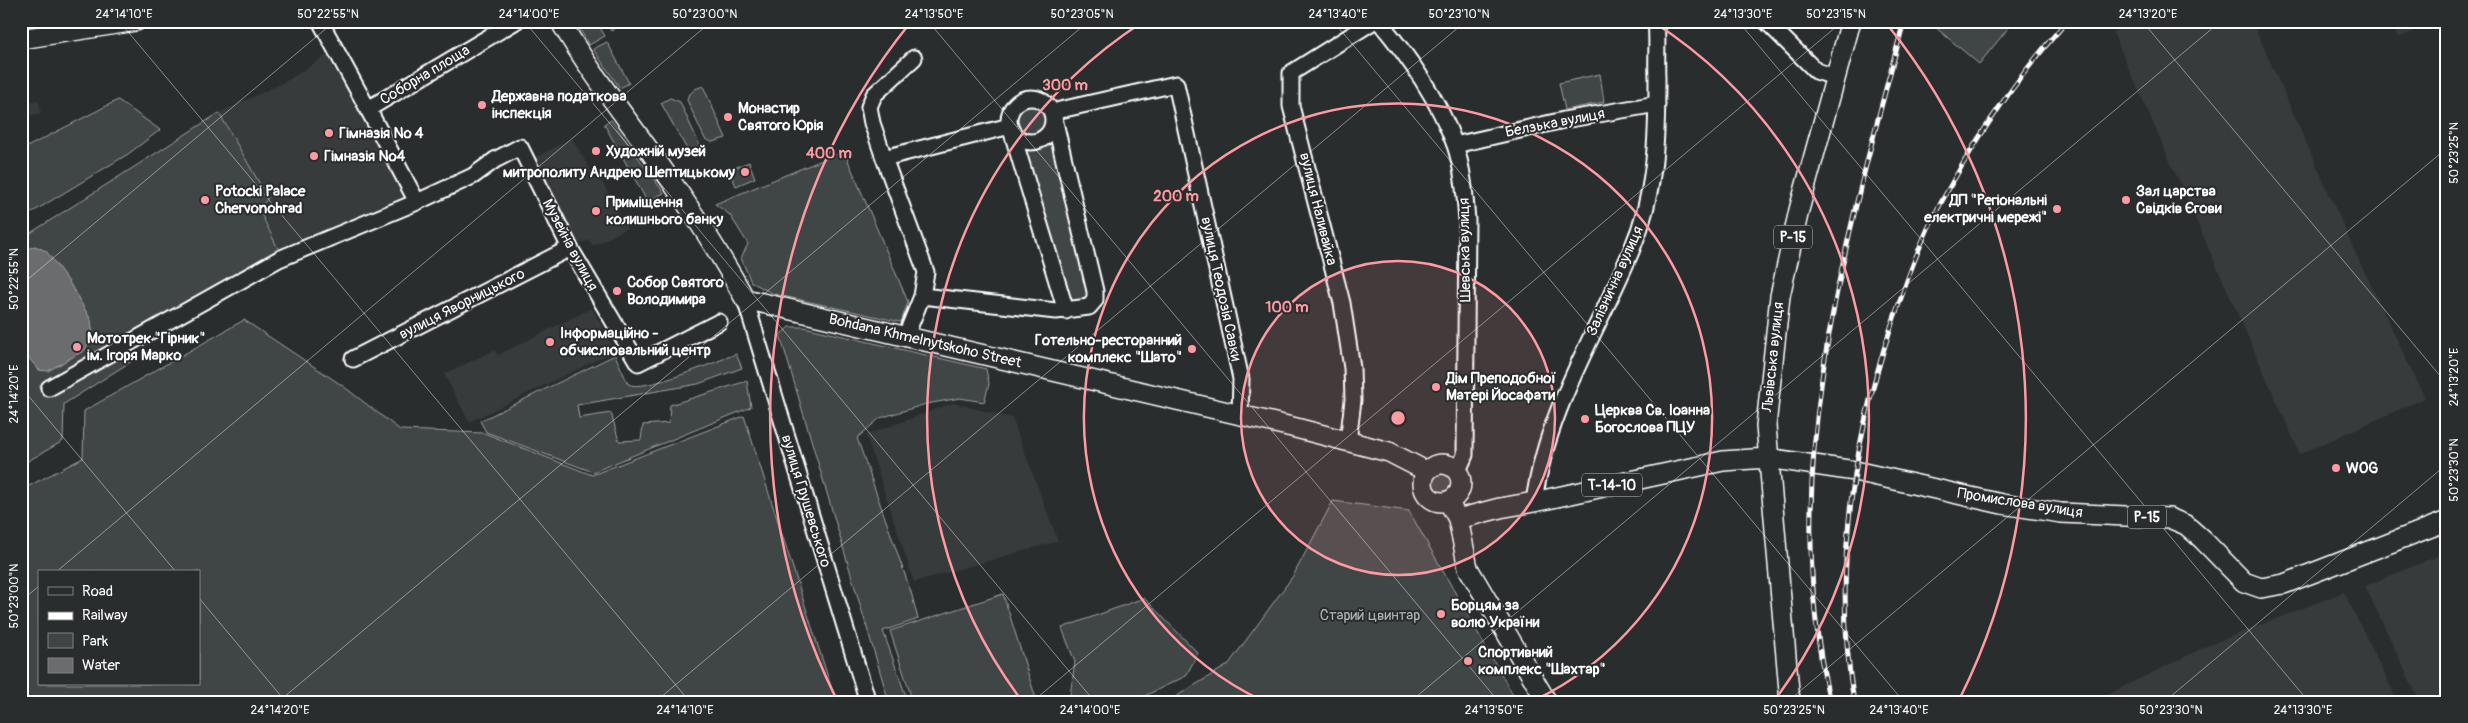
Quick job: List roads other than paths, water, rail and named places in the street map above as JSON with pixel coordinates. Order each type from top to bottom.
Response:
[{"type":"main road","points":[[21,39],[136,21]]},
{"type":"main road","points":[[560,21],[580,55],[665,172],[727,265],[745,299]]},
{"type":"main road","name":"Львівська вулиця","points":[[1790,702],[1767,458],[1766,426],[1780,296],[1799,210],[1851,21]]},
{"type":"main road","name":"Bohdana Khmelnytskoho Street","points":[[745,299],[905,338],[1062,372],[1389,452],[1426,471]]},
{"type":"main road","name":"Т-14-10","points":[[1458,519],[1500,508],[1723,461],[1767,458]]},
{"type":"main road","name":"Промислова вулиця","points":[[1767,458],[1814,463],[2002,504],[2061,513],[2169,518],[2186,525],[2244,582],[2261,588],[2284,584],[2447,520]]},
{"type":"main road","points":[[1442,463],[1454,467],[1458,471],[1461,476],[1461,489],[1458,494],[1448,501],[1436,501],[1426,494],[1422,483],[1426,471],[1430,467],[1442,463]]},
{"type":"main road","points":[[1448,501],[1458,519],[1468,568],[1547,702]]},
{"type":"street","name":"Соборна площа","points":[[320,21],[368,109],[516,21]]},
{"type":"street","name":"вулиця Наливайка","points":[[1348,442],[1353,400],[1352,368],[1342,303],[1291,106],[1289,89],[1291,74],[1374,21]]},
{"type":"street","name":"Шевська вулиця","points":[[1379,21],[1411,61],[1435,100],[1455,145],[1463,184],[1468,220],[1465,455],[1458,471]]},
{"type":"street","name":"Залізнична вулиця","points":[[1534,502],[1538,474],[1549,433],[1578,363],[1633,248],[1646,207],[1655,167],[1657,104],[1656,21]]},
{"type":"street","points":[[1766,21],[1816,70],[1835,77]]},
{"type":"street","points":[[905,338],[922,296],[926,272],[884,158],[869,107],[874,95],[914,58]]},
{"type":"street","name":"вулиця Теодозія Савки","points":[[1053,114],[1060,110],[1176,84],[1241,379],[1240,415]]},
{"type":"street","points":[[922,296],[1066,311],[1089,307],[1095,300],[1095,290],[1053,114],[1044,102],[1037,99],[1023,100],[1013,108],[1010,126],[1066,311]]},
{"type":"street","name":"Белзька вулиця","points":[[1455,145],[1564,120],[1657,104]]},
{"type":"street","points":[[368,109],[417,202]]},
{"type":"street","points":[[1010,126],[1020,140],[1037,142],[1051,131],[1053,114]]},
{"type":"street","points":[[884,158],[1010,126]]},
{"type":"street","name":"Музейна вулиця","points":[[49,388],[278,259],[417,202],[473,176],[495,160],[520,147],[570,248],[638,363],[718,322]]},
{"type":"street","name":"вулиця Яворницького","points":[[353,359],[570,248]]},
{"type":"street","name":"вулиця Грушевського","points":[[745,299],[868,702]]},
{"type":"water","points":[[35,246],[46,251],[69,282],[91,320],[93,335],[85,350],[48,371],[39,370],[21,349],[21,252]]},
{"type":"railway","points":[[1830,702],[1815,616],[1811,530],[1814,444],[1825,358],[1841,273],[1860,188],[1904,21]]},
{"type":"railway","points":[[1854,702],[1845,600],[1847,548],[1860,446],[1885,346],[1919,248],[1955,177],[1999,107],[2067,21]]},
{"type":"place","name":"Державна податкова інспекція","points":[[482,105]]},
{"type":"place","name":"Монастир Святого Юрія","points":[[728,117]]},
{"type":"place","name":"Гімназія № 4","points":[[329,133]]},
{"type":"place","name":"Художній музей","points":[[596,151]]},
{"type":"place","name":"Гімназія №4","points":[[314,156]]},
{"type":"place","name":"митрополиту Андрею Шептицькому","points":[[745,172]]},
{"type":"place","name":"Potocki Palace Chervonohrad","points":[[205,200]]},
{"type":"place","name":"Зал царства Свідків Єгови","points":[[2126,200]]},
{"type":"place","name":"ДП \"Регіональні електричні мережі\"","points":[[2057,209]]},
{"type":"place","name":"Приміщення колишнього банку","points":[[596,211]]},
{"type":"place","name":"Собор Святого Володимира","points":[[617,291]]},
{"type":"place","name":"Інформаційно - обчислювальний центр","points":[[550,342]]},
{"type":"place","name":"Мототрек \"Гірник\" ім. Ігоря Марко","points":[[77,347]]},
{"type":"place","name":"Готельно-ресторанний комплекс \"Шато\"","points":[[1192,349]]},
{"type":"place","name":"Дім Преподобної Матері Йосафати","points":[[1436,387]]},
{"type":"place","name":"Церква Св. Іоанна Богослова ПЦУ","points":[[1585,419]]},
{"type":"place","name":"WOG","points":[[2336,468]]},
{"type":"place","name":"Борцям за волю України","points":[[1441,614]]},
{"type":"place","name":"Спортивний комплекс \"Шахтар\"","points":[[1468,661]]},
{"type":"park label","name":"Старий цвинтар","points":[[1370,615]]}]
